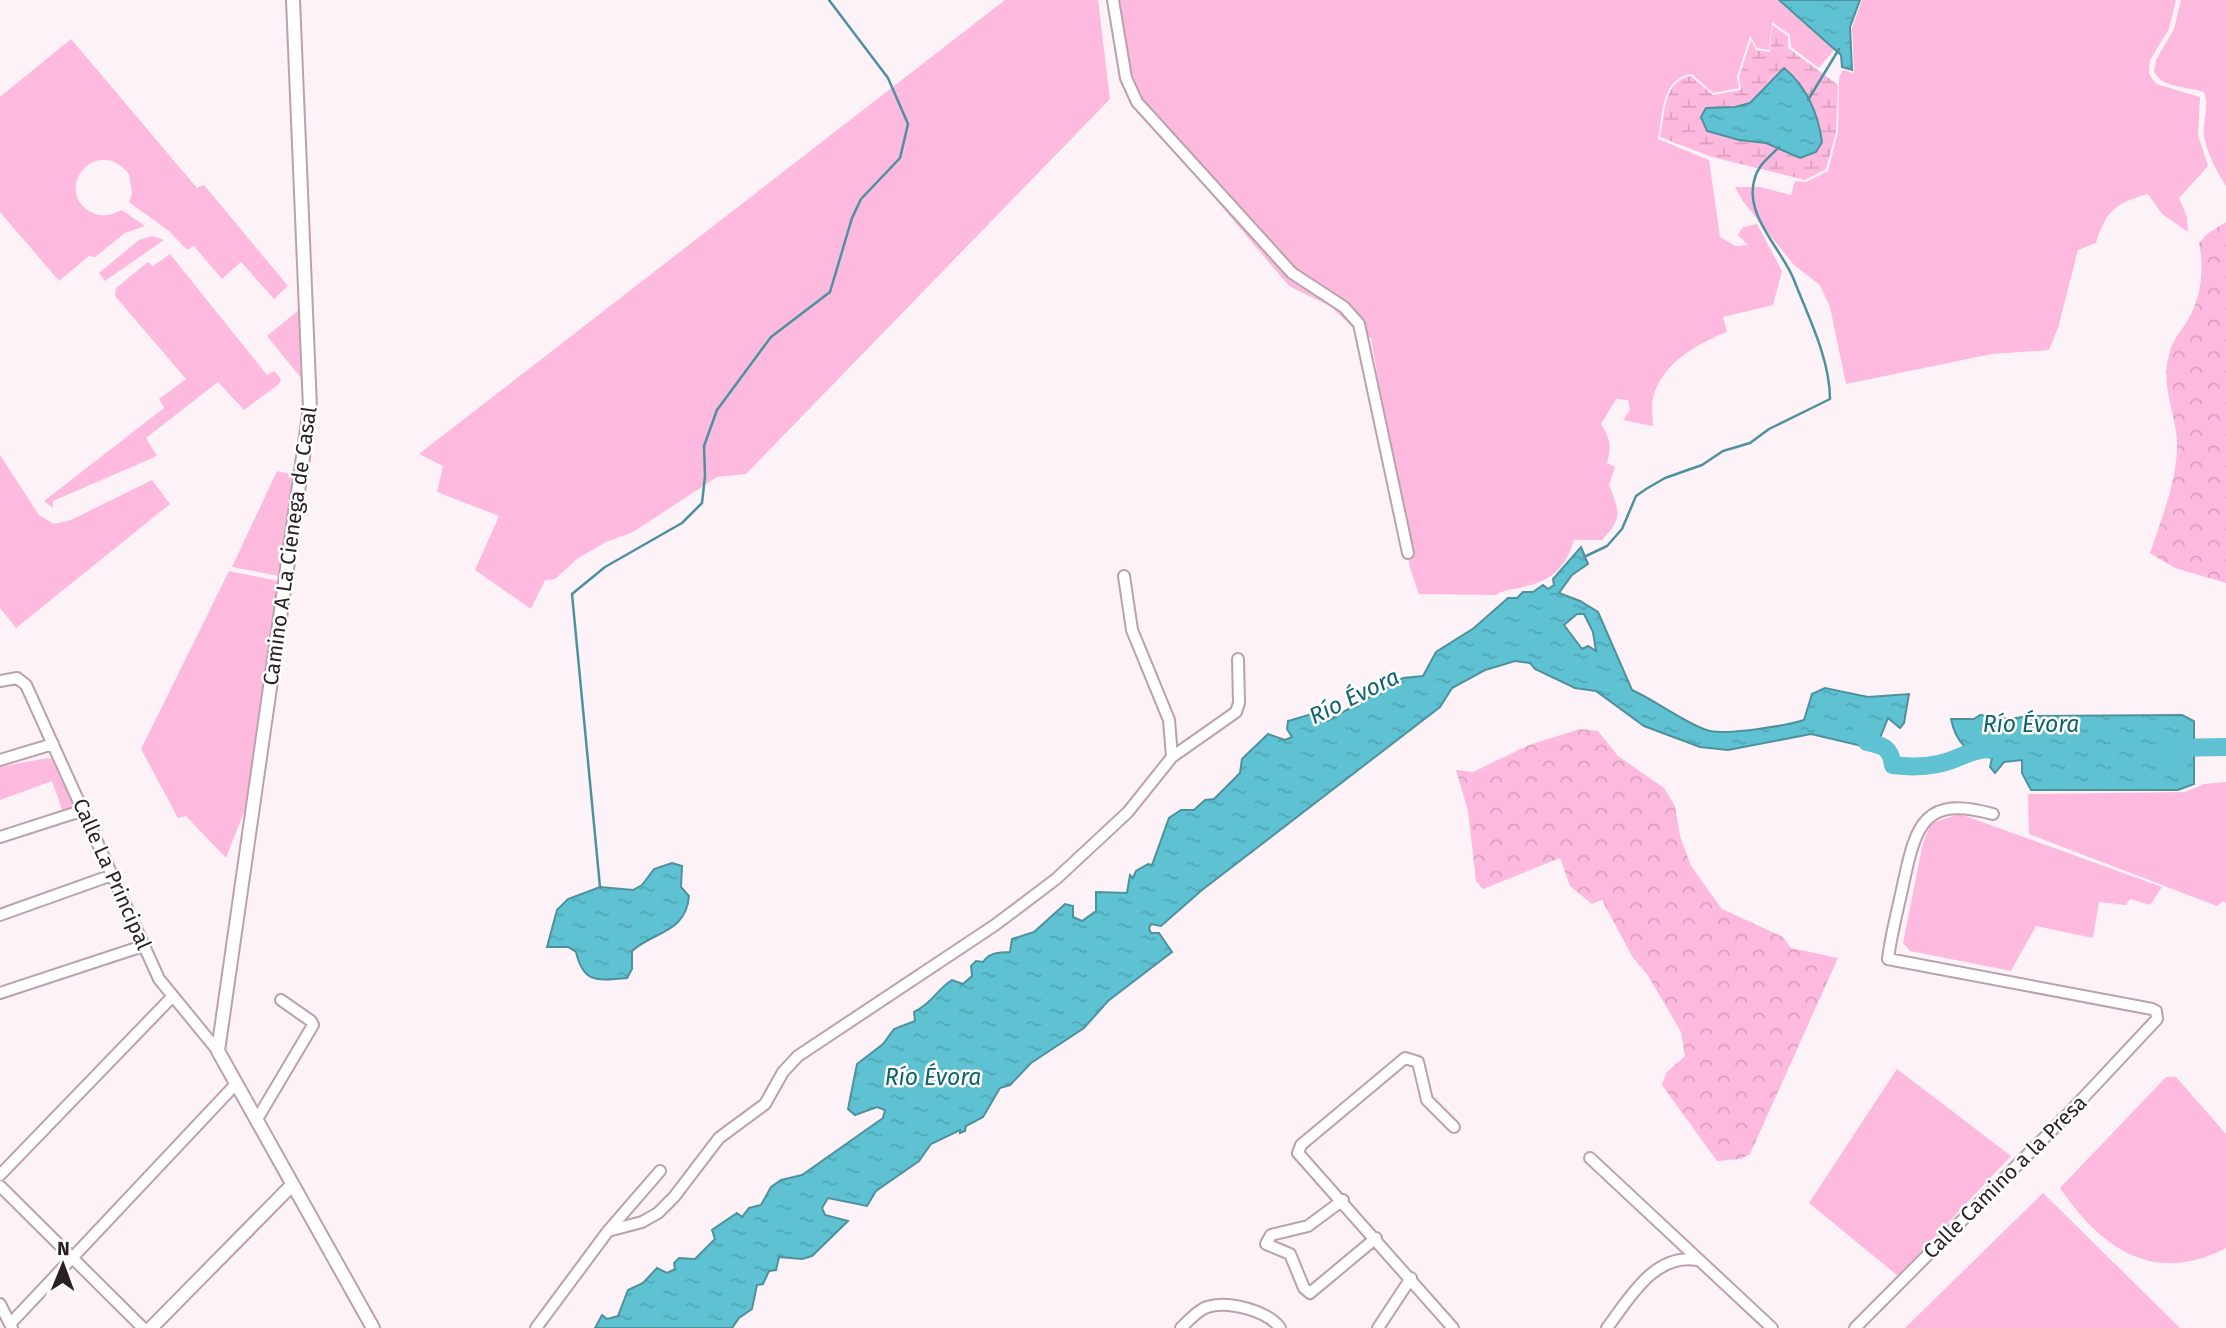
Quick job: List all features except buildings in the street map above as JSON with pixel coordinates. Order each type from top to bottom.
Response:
[{"type":"street","name":"Camino A La Cienega de Casal","points":[[218,1051],[310,408],[293,0]]},
{"type":"street","points":[[1113,0],[1126,78],[1137,102],[1284,265],[1344,307],[1359,324],[1408,553]]},
{"type":"street","points":[[1124,576],[1132,630],[1169,720],[1172,757]]},
{"type":"street","points":[[608,1231],[642,1222],[658,1213],[674,1198],[719,1139],[765,1104],[783,1072],[798,1056],[995,925],[1055,878],[1128,812],[1172,757],[1236,712],[1239,703],[1238,659]]},
{"type":"street","name":"Calle La Principal","points":[[0,681],[17,678],[26,685],[159,979],[218,1051]]},
{"type":"street","points":[[0,760],[53,744]]},
{"type":"street","name":"Calle Camino a la Presa","points":[[1855,1328],[2154,1026],[2158,1015],[2152,1009],[1888,959],[1913,842],[1924,822],[1949,807],[1969,807],[1993,814]]},
{"type":"street","points":[[0,837],[84,810]]},
{"type":"street","points":[[0,915],[112,875]]},
{"type":"street","points":[[0,993],[144,946]]},
{"type":"street","points":[[0,1174],[173,996]]},
{"type":"street","points":[[256,1121],[313,1026],[312,1021],[281,1000]]},
{"type":"street","points":[[218,1051],[291,1186],[373,1328]]},
{"type":"street","points":[[1453,1327],[1343,1200],[1298,1153],[1301,1145],[1405,1058],[1418,1062],[1427,1100],[1454,1128]]},
{"type":"street","points":[[0,1304],[11,1326],[71,1257],[235,1085]]},
{"type":"street","points":[[1590,1157],[1772,1328]]},
{"type":"street","points":[[537,1328],[608,1231],[660,1171]]},
{"type":"street","points":[[0,1186],[144,1328]]},
{"type":"street","points":[[151,1328],[291,1186]]},
{"type":"street","points":[[1343,1200],[1308,1226],[1277,1232],[1266,1241],[1269,1247],[1290,1254],[1304,1288],[1310,1293],[1376,1238]]},
{"type":"street","points":[[1607,1328],[1630,1297],[1658,1268],[1685,1258],[1700,1261]]},
{"type":"street","points":[[1378,1328],[1411,1278]]},
{"type":"street","points":[[1181,1328],[1204,1308],[1217,1306],[1269,1317],[1280,1328]]},
{"type":"green space","points":[[1005,0],[1098,0],[1110,99],[746,474],[717,477],[633,532],[606,542],[578,558],[555,579],[545,580],[531,609],[475,570],[499,516],[437,492],[443,466],[419,454]]},
{"type":"green space","points":[[1116,0],[1777,0],[1834,50],[1819,68],[1791,47],[1790,35],[1772,22],[1769,50],[1757,48],[1750,36],[1737,77],[1739,88],[1713,93],[1692,74],[1674,82],[1669,90],[1658,139],[1709,160],[1720,237],[1735,246],[1748,245],[1738,235],[1743,227],[1757,224],[1782,271],[1773,305],[1723,317],[1727,332],[1704,342],[1672,365],[1657,386],[1653,398],[1653,426],[1623,420],[1630,410],[1628,400],[1616,399],[1601,424],[1609,443],[1607,463],[1615,467],[1609,485],[1618,514],[1602,540],[1574,540],[1562,566],[1549,577],[1496,595],[1419,594],[1410,568],[1371,338],[1361,335],[1330,306],[1289,286],[1135,104]]},
{"type":"green space","points":[[1862,0],[2176,0],[2169,29],[2150,60],[2149,74],[2156,84],[2200,97],[2198,135],[2208,166],[2179,198],[2187,217],[2188,232],[2162,214],[2148,194],[2127,201],[2108,216],[2096,243],[2078,250],[2058,328],[2049,350],[1992,354],[1846,384],[1830,307],[1820,285],[1794,265],[1742,200],[1735,187],[1760,187],[1791,195],[1795,181],[1806,182],[1828,171],[1838,132],[1839,78],[1843,70],[1854,73],[1852,28]]},
{"type":"green space","points":[[2181,0],[2226,0],[2226,186],[2205,142],[2204,92],[2169,84],[2154,72],[2156,60],[2174,29]]},
{"type":"green space","points":[[1772,25],[1788,36],[1788,48],[1838,85],[1836,132],[1826,169],[1805,180],[1712,157],[1660,137],[1667,100],[1675,84],[1691,76],[1713,95],[1741,90],[1739,77],[1751,40],[1756,50],[1770,52]]},
{"type":"green space","points":[[71,39],[197,188],[204,185],[288,286],[274,299],[241,262],[222,279],[194,246],[187,250],[169,231],[129,202],[132,193],[129,174],[116,163],[104,160],[92,162],[83,170],[77,180],[76,191],[80,203],[99,215],[122,210],[145,226],[125,233],[95,257],[89,256],[59,281],[0,212],[0,97]]},
{"type":"green space","points":[[2226,222],[2226,583],[2175,568],[2150,553],[2176,462],[2177,437],[2168,393],[2168,359],[2172,345],[2190,316],[2198,296],[2202,264],[2199,243],[2207,234]]},
{"type":"green space","points":[[152,236],[164,240],[105,281],[99,273],[139,240]]},
{"type":"green space","points":[[170,254],[267,375],[274,371],[281,379],[279,384],[244,410],[218,382],[146,438],[157,456],[53,501],[53,508],[44,501],[164,408],[159,399],[186,379],[115,296],[116,288],[148,262],[153,266]]},
{"type":"green space","points":[[300,309],[301,378],[267,336]]},
{"type":"green space","points":[[0,455],[39,515],[54,524],[71,520],[152,480],[170,504],[16,628],[0,608]]},
{"type":"green space","points":[[277,471],[300,476],[284,577],[232,567]]},
{"type":"green space","points":[[229,571],[283,582],[247,804],[226,858],[186,816],[178,818],[141,749]]},
{"type":"green space","points":[[1580,729],[1598,731],[1618,756],[1664,788],[1675,806],[1680,836],[1691,866],[1722,909],[1783,937],[1791,948],[1838,958],[1750,1154],[1741,1159],[1717,1161],[1662,1085],[1666,1073],[1685,1056],[1681,1032],[1647,974],[1633,958],[1602,900],[1592,904],[1570,886],[1560,858],[1483,889],[1476,881],[1468,811],[1456,770],[1473,772],[1529,745]]},
{"type":"green space","points":[[47,758],[58,761],[79,807],[63,812],[52,781],[0,800],[0,767]]},
{"type":"green space","points":[[2226,782],[2226,903],[2223,901],[2217,906],[2029,834],[2028,794],[2185,792],[2204,784]]},
{"type":"green space","points":[[1960,814],[2162,887],[2150,905],[2130,899],[2126,905],[2099,902],[2093,938],[2036,926],[2011,971],[1910,951],[1903,943],[1923,843],[1931,823]]},
{"type":"green space","points":[[1897,1069],[2011,1156],[1898,1276],[1809,1203]]},
{"type":"green space","points":[[2166,1077],[2176,1077],[2226,1134],[2226,1248],[2200,1259],[2175,1263],[2152,1262],[2131,1255],[2111,1243],[2093,1228],[2060,1188]]},
{"type":"green space","points":[[2043,1193],[2180,1328],[1905,1328]]},
{"type":"water","points":[[1779,0],[1860,0],[1850,27],[1852,70],[1842,67],[1841,55]]},
{"type":"water","points":[[1784,68],[1805,92],[1818,121],[1822,142],[1816,152],[1800,158],[1766,143],[1739,140],[1707,131],[1701,117],[1706,108],[1735,107],[1750,103]]},
{"type":"water","name":"Río Évora","points":[[1581,547],[1588,564],[1572,575],[1559,593],[1598,612],[1632,690],[1702,728],[1718,732],[1743,731],[1804,720],[1812,694],[1825,688],[1868,697],[1909,694],[1904,723],[1900,728],[1888,718],[1880,738],[1875,743],[1862,746],[1811,734],[1728,750],[1700,747],[1644,726],[1596,691],[1575,688],[1535,669],[1530,663],[1515,661],[1485,670],[1452,688],[1440,707],[1202,890],[1161,926],[1151,924],[1151,933],[1159,933],[1172,952],[1108,1001],[1084,1028],[1031,1063],[1010,1085],[1000,1088],[983,1117],[966,1126],[965,1131],[960,1133],[960,1130],[931,1144],[919,1161],[876,1191],[867,1206],[828,1198],[822,1208],[825,1215],[848,1221],[812,1256],[802,1259],[779,1257],[776,1270],[769,1271],[763,1284],[757,1285],[752,1309],[739,1318],[732,1328],[595,1328],[602,1315],[607,1319],[618,1316],[628,1290],[643,1283],[657,1268],[667,1273],[675,1269],[674,1263],[679,1258],[695,1259],[715,1239],[712,1230],[737,1213],[742,1217],[749,1208],[761,1205],[771,1187],[781,1180],[802,1175],[883,1118],[885,1110],[877,1107],[855,1115],[848,1109],[857,1064],[883,1044],[894,1029],[915,1021],[914,1012],[952,980],[963,984],[972,976],[971,966],[976,961],[983,962],[991,955],[1010,952],[1012,939],[1034,932],[1065,904],[1073,906],[1073,917],[1082,921],[1096,911],[1096,892],[1127,893],[1130,875],[1133,878],[1136,871],[1148,864],[1152,865],[1169,818],[1181,810],[1194,810],[1205,800],[1214,799],[1240,773],[1242,759],[1268,734],[1285,740],[1292,737],[1287,729],[1288,721],[1315,713],[1327,721],[1403,678],[1423,676],[1436,652],[1474,628],[1508,598],[1517,598],[1523,592],[1533,592],[1543,585],[1548,589],[1554,585],[1553,579]],"holes":[[[1577,614],[1584,614],[1593,632],[1596,651],[1588,646],[1582,649],[1564,625]]]},
{"type":"water","name":"Río Évora","points":[[1980,715],[2009,719],[2029,716],[2182,715],[2194,721],[2194,784],[2178,790],[2031,790],[2022,773],[2022,760],[2004,762],[1995,773],[1990,767],[1992,758],[1976,754],[1960,741],[1951,719],[1974,719]]},
{"type":"water","points":[[672,863],[682,866],[681,887],[689,896],[687,908],[668,930],[632,951],[632,969],[627,978],[594,978],[583,970],[576,952],[568,947],[547,947],[557,910],[568,899],[600,887],[633,890],[642,885],[654,869]]},
{"type":"waterway","points":[[600,887],[572,594],[605,567],[682,523],[702,503],[704,446],[717,410],[771,337],[830,292],[852,218],[861,199],[900,158],[908,124],[888,78],[829,0]]},
{"type":"waterway","points":[[1808,100],[1839,49]]},
{"type":"waterway","points":[[1584,557],[1607,546],[1622,529],[1636,496],[1646,489],[1665,478],[1702,465],[1723,451],[1750,443],[1769,429],[1830,399],[1826,369],[1812,323],[1794,280],[1755,207],[1753,194],[1756,175],[1779,147]]},
{"type":"waterway","name":"Río Évora","points":[[1861,725],[1867,742],[1885,748],[1893,765],[1932,765],[1992,749]]},
{"type":"waterway","name":"Río Évora","points":[[2170,748],[2226,747]]}]
